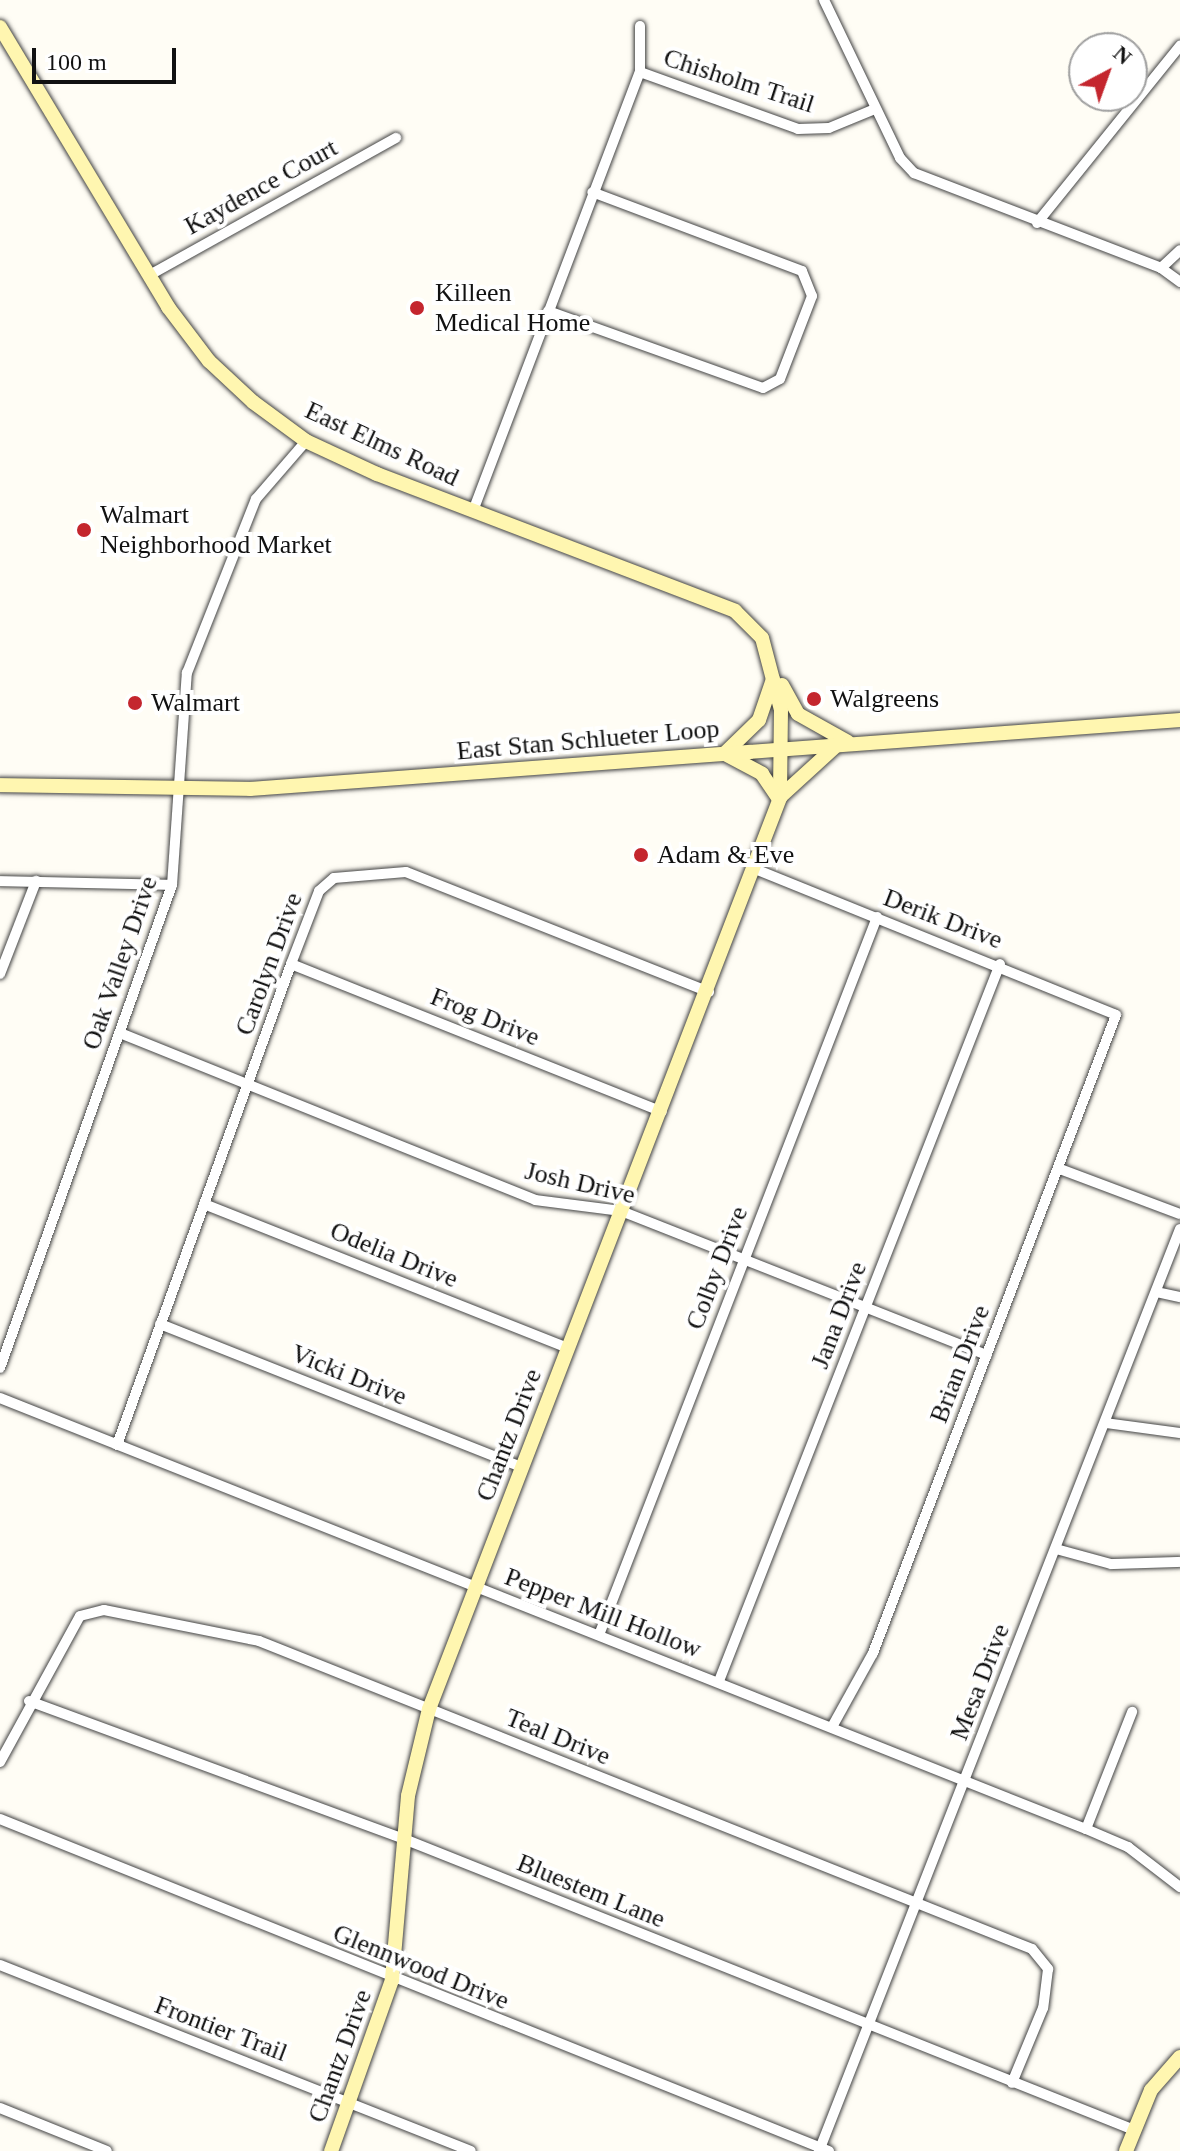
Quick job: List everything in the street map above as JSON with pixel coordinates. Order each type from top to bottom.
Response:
[{"type":"main road","name":"East Elms Road","points":[[0,27],[148,276],[209,361],[306,441],[473,511],[735,611],[762,638],[774,675],[784,749]]},
{"type":"main road","points":[[774,675],[798,714],[846,744]]},
{"type":"main road","points":[[774,675],[759,720],[723,754],[762,774],[780,798],[822,754],[846,744]]},
{"type":"main road","name":"East Stan Schlueter Loop","points":[[0,785],[181,791],[1180,720]]},
{"type":"main road","name":"Chantz Drive","points":[[331,2151],[352,2103],[392,1980],[404,1839],[429,1709],[755,869],[780,798],[784,749]]},
{"type":"main road","points":[[1126,2151],[1151,2090],[1180,2057]]},
{"type":"street","points":[[824,0],[875,109],[914,173],[1037,223],[1161,268],[1180,282]]},
{"type":"street","points":[[640,26],[640,72]]},
{"type":"street","points":[[1037,223],[1180,46]]},
{"type":"street","name":"Chisholm Trail","points":[[473,511],[640,72],[798,129],[829,128],[875,109]]},
{"type":"street","name":"Kaydence Court","points":[[148,276],[396,138]]},
{"type":"street","points":[[548,311],[763,388],[780,379],[812,296],[802,271],[592,192]]},
{"type":"street","points":[[1161,268],[1180,250]]},
{"type":"street","name":"Oak Valley Drive","points":[[0,1368],[172,885],[187,673],[256,499],[306,441]]},
{"type":"street","name":"Derik Drive","points":[[755,869],[1114,1011]]},
{"type":"street","name":"Carolyn Drive","points":[[117,1445],[291,964],[319,891],[334,878],[406,872],[709,992]]},
{"type":"street","points":[[0,881],[172,885]]},
{"type":"street","points":[[0,974],[36,881]]},
{"type":"street","name":"Colby Drive","points":[[599,1635],[877,917]]},
{"type":"street","name":"Frog Drive","points":[[291,964],[662,1112]]},
{"type":"street","name":"Jana Drive","points":[[719,1681],[1000,964]]},
{"type":"street","name":"Brian Drive","points":[[832,1727],[873,1653],[1060,1169],[1114,1011]]},
{"type":"street","name":"Josh Drive","points":[[120,1033],[535,1200],[621,1211],[987,1355]]},
{"type":"street","points":[[1060,1169],[1180,1214]]},
{"type":"street","name":"Odelia Drive","points":[[204,1204],[568,1348]]},
{"type":"street","name":"Mesa Drive","points":[[822,2150],[1180,1229]]},
{"type":"street","points":[[1156,1292],[1180,1297]]},
{"type":"street","name":"Vicki Drive","points":[[160,1324],[522,1467]]},
{"type":"street","name":"Pepper Mill Hollow","points":[[0,1398],[1086,1829],[1137,1853],[1180,1887]]},
{"type":"street","points":[[1106,1423],[1180,1433]]},
{"type":"street","points":[[1056,1549],[1111,1564],[1180,1562]]},
{"type":"street","name":"Teal Drive","points":[[0,1762],[29,1701],[72,1624],[104,1610],[242,1636],[1032,1949],[1048,1969],[1043,2008],[1012,2083]]},
{"type":"street","name":"Bluestem Lane","points":[[29,1701],[404,1839],[869,2028],[1134,2130]]},
{"type":"street","points":[[1086,1829],[1132,1712]]},
{"type":"street","name":"Glennwood Drive","points":[[0,1819],[392,1980],[822,2150]]},
{"type":"street","name":"Frontier Trail","points":[[0,1965],[471,2151]]},
{"type":"street","points":[[0,2108],[107,2151]]},
{"type":"place","name":"Killeen Medical Home","points":[[417,308]]},
{"type":"place","name":"Walmart Neighborhood Market","points":[[84,530]]},
{"type":"place","name":"Walgreens","points":[[814,699]]},
{"type":"place","name":"Walmart","points":[[135,703]]},
{"type":"place","name":"Adam & Eve","points":[[641,855]]}]
